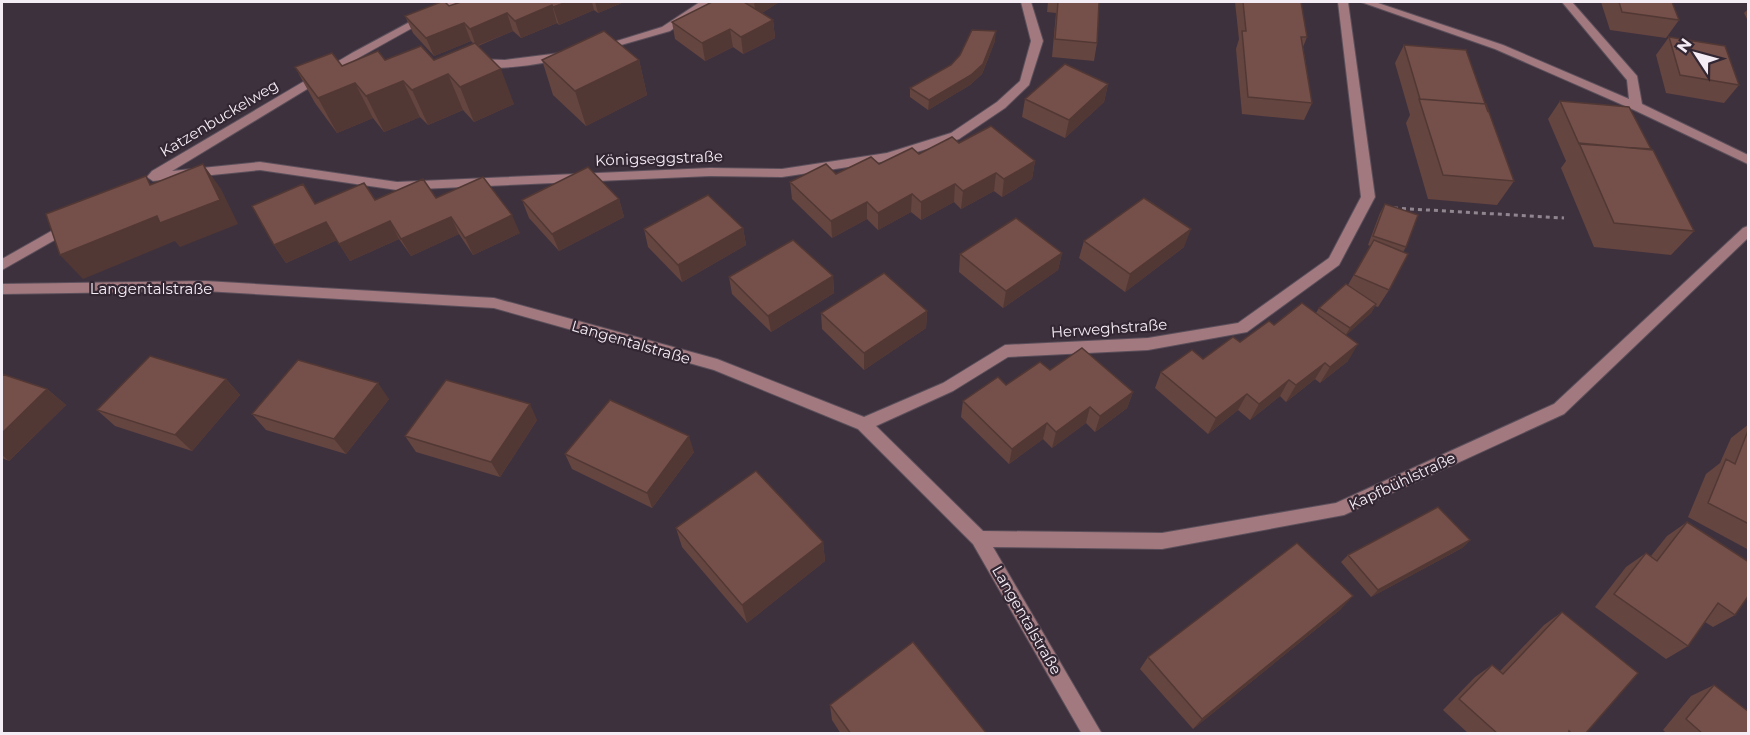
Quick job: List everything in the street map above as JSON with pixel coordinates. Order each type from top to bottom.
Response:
[{"type":"street","name":"Katzenbuckelweg","points":[[148,180],[356,55],[454,2]]},
{"type":"street","points":[[458,63],[505,64],[584,52],[666,29],[706,2]]},
{"type":"street","name":"Königseggstraße","points":[[148,180],[260,166],[397,186],[710,172],[782,172],[888,157],[955,136],[1001,105],[1025,82],[1037,41],[1026,2]]},
{"type":"street","name":"Herweghstraße","points":[[864,424],[948,387],[1005,351],[1148,344],[1242,328],[1334,261],[1368,197],[1343,2]]},
{"type":"street","points":[[1366,2],[1499,47],[1636,106],[1749,160]]},
{"type":"street","points":[[1567,2],[1633,79],[1636,106]]},
{"type":"street","points":[[356,55],[378,60]]},
{"type":"street","points":[[2,265],[82,218]]},
{"type":"street","name":"Kapfbühlstraße","points":[[979,539],[1162,541],[1338,510],[1559,409],[1749,231]]},
{"type":"street","name":"Langentalstraße","points":[[2,289],[205,286],[494,303],[717,365],[864,424],[979,539],[1093,734]]},
{"type":"path","points":[[1363,206],[1564,218]]},
{"type":"building","points":[[441,2],[449,6],[461,2],[567,2],[553,7],[552,5],[515,21],[507,13],[470,29],[464,23],[426,38],[405,16]]},
{"type":"building","points":[[712,2],[744,2],[773,20],[741,37],[730,29],[702,43],[672,22]]},
{"type":"building","points":[[1058,2],[1099,2],[1097,43],[1055,39]]},
{"type":"building","points":[[1243,2],[1301,2],[1307,37],[1301,37],[1312,103],[1248,97],[1242,31],[1246,31]]},
{"type":"building","points":[[1619,2],[1672,2],[1679,20],[1622,12]]},
{"type":"building","points":[[972,30],[996,31],[983,64],[971,75],[929,100],[910,88],[951,65],[960,55]]},
{"type":"building","points":[[604,31],[639,60],[575,91],[542,60]]},
{"type":"building","points":[[1669,37],[1725,46],[1739,85],[1680,75]]},
{"type":"building","points":[[475,43],[501,69],[460,87],[448,74],[412,90],[403,81],[366,96],[355,83],[318,98],[295,67],[332,53],[342,66],[378,51],[385,60],[421,46],[434,60]]},
{"type":"building","points":[[1404,45],[1466,50],[1485,104],[1420,99]]},
{"type":"building","points":[[1065,64],[1108,84],[1069,120],[1025,99]]},
{"type":"building","points":[[1419,99],[1486,104],[1514,181],[1443,175]]},
{"type":"building","points":[[1560,101],[1629,107],[1651,149],[1579,144]]},
{"type":"building","points":[[991,126],[1035,161],[1004,179],[996,173],[963,191],[955,184],[921,202],[912,194],[878,213],[867,202],[831,221],[790,182],[826,164],[836,174],[871,157],[879,164],[912,148],[919,154],[952,137],[959,143]]},
{"type":"building","points":[[1579,143],[1653,150],[1694,231],[1614,223]]},
{"type":"building","points":[[203,164],[220,200],[160,223],[157,216],[60,255],[46,214],[146,176],[150,185]]},
{"type":"building","points":[[588,167],[619,199],[552,234],[522,200]]},
{"type":"building","points":[[483,177],[512,215],[465,238],[451,217],[401,239],[390,221],[339,244],[326,222],[274,245],[252,206],[303,184],[315,204],[364,183],[375,200],[423,179],[436,198]]},
{"type":"building","points":[[708,195],[743,228],[678,265],[644,229]]},
{"type":"building","points":[[1144,198],[1191,229],[1130,274],[1084,241]]},
{"type":"building","points":[[1385,204],[1418,215],[1406,247],[1373,236]]},
{"type":"building","points":[[1016,218],[1062,253],[1006,291],[960,254]]},
{"type":"building","points":[[793,240],[833,276],[768,316],[729,277]]},
{"type":"building","points":[[1374,240],[1408,254],[1389,290],[1354,275]]},
{"type":"building","points":[[884,273],[927,311],[864,353],[821,313]]},
{"type":"building","points":[[1346,284],[1376,304],[1350,328],[1319,308]]},
{"type":"building","points":[[1302,303],[1358,344],[1330,367],[1325,363],[1296,385],[1289,380],[1259,404],[1247,394],[1216,418],[1161,372],[1192,350],[1203,359],[1233,337],[1240,342],[1269,321],[1274,325]]},
{"type":"building","points":[[1082,348],[1133,392],[1100,416],[1090,407],[1056,432],[1047,423],[1012,449],[963,401],[998,377],[1006,385],[1040,362],[1050,370]]},
{"type":"building","points":[[150,356],[226,379],[175,435],[97,410]]},
{"type":"building","points":[[298,360],[378,383],[334,439],[252,414]]},
{"type":"building","points":[[2,374],[47,389],[2,433]]},
{"type":"building","points":[[446,380],[530,404],[491,462],[405,436]]},
{"type":"building","points":[[610,400],[689,436],[647,493],[565,454]]},
{"type":"building","points":[[1749,428],[1749,524],[1708,503],[1726,459],[1735,464]]},
{"type":"building","points":[[756,471],[823,542],[742,605],[676,528]]},
{"type":"building","points":[[1438,507],[1470,540],[1378,590],[1348,555]]},
{"type":"building","points":[[1687,522],[1749,562],[1749,595],[1735,615],[1718,603],[1688,646],[1614,594],[1646,553],[1657,561]]},
{"type":"building","points":[[1297,543],[1353,596],[1202,719],[1148,657]]},
{"type":"building","points":[[1562,612],[1638,673],[1585,734],[1572,734],[1569,731],[1568,734],[1498,734],[1459,699],[1492,665],[1503,674]]},
{"type":"building","points":[[913,642],[987,734],[851,734],[830,705]]},
{"type":"building","points":[[1714,685],[1749,712],[1749,734],[1703,734],[1686,719]]}]
